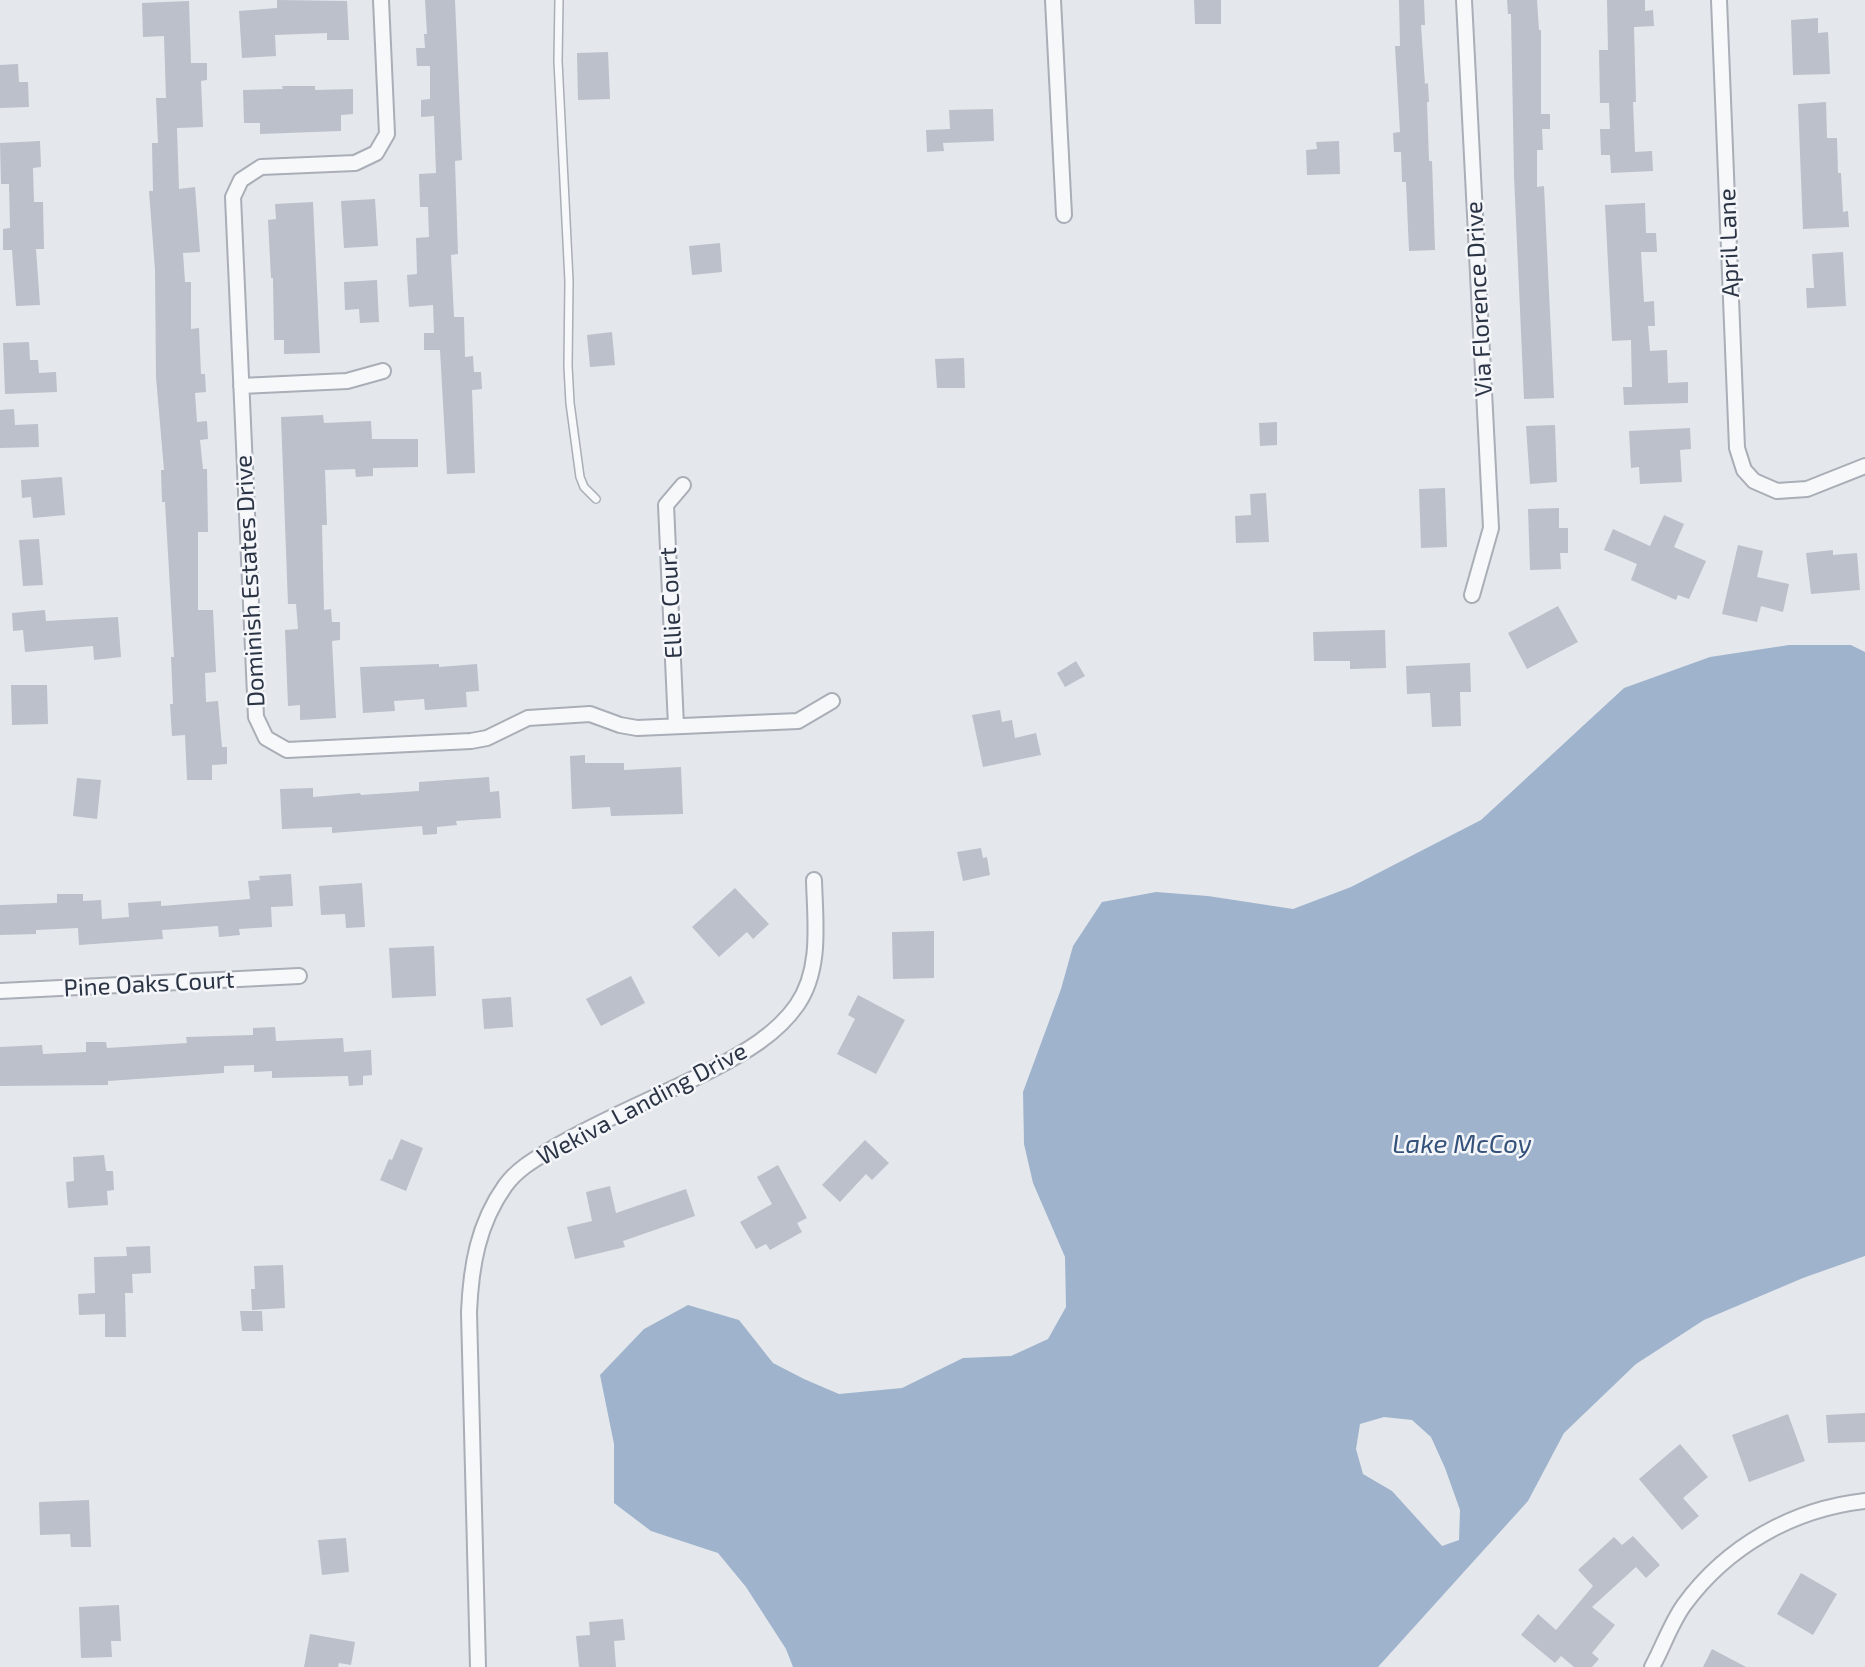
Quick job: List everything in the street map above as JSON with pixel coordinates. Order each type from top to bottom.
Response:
[{"type":"street","name":"Dominish Estates Drive","points":[[381,0],[387,134],[376,153],[355,163],[261,167],[241,180],[233,197],[256,717],[266,738],[287,750],[471,741],[487,738],[528,718],[590,714],[637,728],[798,721],[832,701]]},
{"type":"street","points":[[1053,0],[1064,215]]},
{"type":"street","name":"Via Florence Drive","points":[[1464,0],[1491,528],[1472,595]]},
{"type":"street","name":"April Lane","points":[[1719,0],[1737,448],[1744,470],[1754,481],[1777,491],[1807,489],[1865,466]]},
{"type":"street","points":[[241,386],[347,381],[383,371]]},
{"type":"street","name":"Ellie Court","points":[[676,726],[666,505],[683,485]]},
{"type":"street","name":"Wekiva Landing Drive","points":[[478,1667],[469,1312],[472,1262],[484,1224],[505,1185],[523,1167],[583,1131],[739,1056],[775,1030],[798,1004],[813,968],[814,880]]},
{"type":"street","name":"Pine Oaks Court","points":[[0,991],[299,976]]},
{"type":"street","points":[[1652,1667],[1682,1607],[1710,1572],[1760,1535],[1801,1514],[1865,1501]]},
{"type":"lane","points":[[559,0],[558,61],[568,254],[570,403],[580,477],[584,487],[596,499]]},
{"type":"water","name":"Lake McCoy","points":[[1789,645],[1851,645],[1865,652],[1865,1256],[1803,1278],[1704,1320],[1636,1364],[1564,1433],[1528,1501],[1378,1667],[793,1667],[786,1649],[746,1587],[718,1553],[651,1531],[614,1503],[614,1444],[600,1375],[644,1329],[688,1305],[739,1320],[773,1363],[839,1394],[902,1388],[963,1358],[1011,1356],[1048,1339],[1066,1307],[1065,1257],[1033,1183],[1024,1144],[1023,1092],[1061,989],[1073,946],[1102,902],[1156,892],[1208,896],[1293,909],[1351,887],[1481,820],[1624,688],[1710,657]],"holes":[[[1384,1417],[1412,1420],[1431,1437],[1460,1510],[1459,1540],[1442,1546],[1392,1491],[1363,1474],[1356,1449],[1360,1424]]]},
{"type":"building","points":[[277,0],[347,1],[349,40],[327,40],[327,33],[275,35],[276,56],[242,58],[239,11],[277,8]]},
{"type":"building","points":[[425,0],[455,0],[462,160],[455,161],[458,254],[451,255],[454,317],[464,317],[465,357],[473,356],[474,372],[481,372],[482,389],[472,390],[475,473],[447,474],[440,350],[424,350],[424,333],[434,333],[433,305],[409,307],[407,275],[417,274],[416,238],[429,237],[428,207],[420,207],[419,174],[436,173],[434,116],[421,117],[421,100],[430,99],[430,66],[417,66],[416,48],[425,48],[424,34],[427,34]]},
{"type":"building","points":[[1194,0],[1221,0],[1221,24],[1195,24]]},
{"type":"building","points":[[1399,0],[1424,0],[1425,25],[1421,25],[1425,84],[1428,83],[1429,161],[1432,161],[1435,250],[1409,251],[1406,182],[1402,182],[1401,152],[1394,152],[1393,133],[1400,132],[1395,46],[1400,46]]},
{"type":"building","points":[[1507,0],[1537,0],[1541,30],[1541,114],[1550,114],[1550,129],[1542,129],[1543,150],[1537,150],[1537,187],[1544,186],[1554,398],[1524,399],[1514,176],[1511,14],[1508,14]]},
{"type":"building","points":[[1607,0],[1645,0],[1645,11],[1653,10],[1654,26],[1634,27],[1636,102],[1633,102],[1635,152],[1652,151],[1653,171],[1611,173],[1610,155],[1601,155],[1600,129],[1610,129],[1609,103],[1600,103],[1599,50],[1608,50]]},
{"type":"building","points":[[189,1],[191,63],[207,63],[207,80],[201,81],[203,127],[177,128],[179,189],[195,187],[200,252],[183,253],[185,282],[191,282],[191,329],[199,328],[201,374],[205,374],[206,392],[195,393],[197,422],[207,421],[208,439],[200,440],[203,469],[207,469],[208,532],[198,532],[198,610],[213,610],[216,672],[205,673],[206,702],[218,701],[222,747],[227,747],[227,764],[212,765],[212,780],[187,780],[185,735],[172,736],[171,657],[174,657],[165,502],[162,502],[161,470],[164,470],[156,377],[155,270],[149,191],[153,191],[152,143],[158,143],[156,98],[166,98],[164,36],[143,37],[142,3]]},
{"type":"building","points":[[1818,18],[1818,33],[1828,32],[1830,74],[1793,75],[1791,20]]},
{"type":"building","points":[[608,52],[610,99],[578,100],[577,53]]},
{"type":"building","points":[[18,64],[19,82],[28,82],[29,107],[0,108],[0,65]]},
{"type":"building","points":[[282,86],[315,86],[315,90],[353,89],[353,114],[341,115],[341,131],[260,134],[260,123],[244,123],[243,90],[283,89]]},
{"type":"building","points":[[1826,102],[1827,138],[1837,138],[1843,212],[1848,211],[1849,227],[1803,229],[1798,104]]},
{"type":"building","points":[[993,109],[994,141],[943,143],[944,151],[927,152],[926,130],[950,129],[949,110]]},
{"type":"building","points":[[40,141],[41,167],[33,168],[34,202],[43,202],[44,249],[36,249],[40,305],[16,306],[12,250],[3,250],[3,229],[10,228],[9,184],[1,184],[0,143]]},
{"type":"building","points":[[1339,141],[1340,174],[1307,175],[1306,150],[1317,149],[1316,142]]},
{"type":"building","points":[[375,199],[378,246],[344,248],[341,201]]},
{"type":"building","points":[[313,202],[320,353],[284,354],[284,340],[274,340],[268,220],[276,219],[275,204]]},
{"type":"building","points":[[1645,203],[1646,233],[1656,233],[1657,252],[1641,252],[1644,302],[1654,301],[1655,326],[1648,326],[1650,351],[1667,350],[1668,383],[1688,382],[1688,403],[1624,405],[1623,387],[1632,387],[1631,340],[1612,341],[1605,205]]},
{"type":"building","points":[[720,243],[722,272],[692,275],[689,246]]},
{"type":"building","points":[[1843,252],[1846,306],[1807,308],[1806,288],[1814,288],[1812,254]]},
{"type":"building","points":[[377,280],[379,322],[360,323],[359,309],[345,310],[344,282]]},
{"type":"building","points":[[612,332],[615,365],[590,367],[587,335]]},
{"type":"building","points":[[29,342],[30,360],[38,360],[39,373],[56,372],[57,392],[5,394],[3,343]]},
{"type":"building","points":[[964,358],[965,388],[937,388],[935,359]]},
{"type":"building","points":[[14,409],[15,425],[38,424],[39,447],[0,448],[0,410]]},
{"type":"building","points":[[323,415],[324,423],[371,421],[372,439],[418,439],[418,467],[373,468],[373,476],[356,477],[355,469],[325,470],[327,525],[322,525],[324,610],[331,609],[332,622],[340,622],[340,640],[332,641],[336,718],[300,720],[300,705],[288,706],[285,630],[298,629],[296,604],[288,604],[281,417]]},
{"type":"building","points":[[1277,422],[1277,445],[1260,446],[1259,423]]},
{"type":"building","points":[[1555,425],[1557,482],[1530,484],[1526,426]]},
{"type":"building","points":[[1690,428],[1691,449],[1680,450],[1682,482],[1640,484],[1639,467],[1631,468],[1629,431]]},
{"type":"building","points":[[62,477],[65,515],[33,518],[31,497],[22,498],[21,480]]},
{"type":"building","points":[[1445,488],[1447,547],[1421,548],[1419,489]]},
{"type":"building","points":[[1266,493],[1269,542],[1236,543],[1235,516],[1251,515],[1250,494]]},
{"type":"building","points":[[1559,508],[1559,528],[1568,528],[1568,553],[1560,553],[1561,569],[1530,570],[1528,509]]},
{"type":"building","points":[[1664,515],[1684,524],[1674,547],[1706,561],[1689,599],[1678,595],[1676,600],[1631,580],[1637,564],[1604,550],[1613,529],[1650,546]]},
{"type":"building","points":[[39,539],[43,585],[23,586],[19,540]]},
{"type":"building","points":[[1738,545],[1763,551],[1757,577],[1789,584],[1783,612],[1761,606],[1757,622],[1722,614]]},
{"type":"building","points":[[1833,550],[1833,555],[1857,553],[1860,590],[1811,594],[1806,553]]},
{"type":"building","points":[[1558,606],[1578,642],[1527,669],[1508,633]]},
{"type":"building","points":[[45,610],[46,621],[118,617],[121,657],[94,660],[93,646],[25,652],[23,630],[13,631],[12,613]]},
{"type":"building","points":[[1385,630],[1386,668],[1350,669],[1350,661],[1314,661],[1313,632]]},
{"type":"building","points":[[1076,661],[1085,676],[1065,687],[1057,673]]},
{"type":"building","points":[[1470,663],[1471,692],[1460,692],[1461,726],[1432,727],[1430,693],[1407,694],[1406,666]]},
{"type":"building","points":[[439,664],[439,667],[477,664],[479,691],[466,692],[467,707],[425,710],[424,699],[394,701],[395,711],[363,713],[360,667]]},
{"type":"building","points":[[11,685],[47,685],[48,724],[12,725]]},
{"type":"building","points":[[1000,710],[1002,722],[1012,720],[1015,738],[1036,733],[1041,755],[983,767],[972,715]]},
{"type":"building","points":[[585,755],[585,763],[624,763],[624,770],[681,767],[683,814],[611,816],[610,807],[572,809],[570,756]]},
{"type":"building","points":[[489,777],[490,792],[499,791],[501,818],[456,821],[457,825],[437,827],[437,834],[423,835],[422,826],[332,833],[332,827],[282,829],[280,789],[313,788],[313,797],[361,795],[419,791],[419,782]]},
{"type":"building","points":[[77,778],[101,780],[97,819],[73,816]]},
{"type":"building","points":[[981,848],[983,858],[987,857],[990,875],[963,881],[957,852]]},
{"type":"building","points":[[291,874],[293,906],[271,907],[272,927],[239,929],[240,935],[219,937],[218,926],[162,930],[163,939],[79,945],[78,928],[36,930],[36,934],[0,935],[0,905],[57,903],[57,894],[83,894],[83,901],[101,900],[102,919],[129,917],[128,903],[161,901],[161,906],[250,899],[248,881],[260,880],[259,876]]},
{"type":"building","points":[[362,883],[365,927],[346,928],[345,914],[321,915],[319,886]]},
{"type":"building","points":[[735,888],[769,924],[753,939],[747,932],[719,957],[692,927]]},
{"type":"building","points":[[934,931],[934,978],[893,979],[892,932]]},
{"type":"building","points":[[434,946],[436,996],[392,998],[389,948]]},
{"type":"building","points":[[631,976],[645,1003],[601,1026],[586,999]]},
{"type":"building","points":[[858,995],[905,1020],[876,1074],[837,1054],[855,1019],[848,1015]]},
{"type":"building","points":[[511,997],[513,1027],[484,1029],[482,999]]},
{"type":"building","points":[[275,1027],[276,1041],[343,1038],[344,1052],[371,1050],[372,1075],[363,1076],[363,1085],[349,1086],[348,1076],[272,1078],[272,1071],[254,1072],[254,1065],[224,1066],[224,1073],[108,1081],[108,1085],[0,1086],[0,1047],[42,1045],[43,1054],[86,1052],[86,1042],[106,1042],[107,1048],[187,1043],[186,1037],[253,1035],[253,1028]]},
{"type":"building","points":[[401,1139],[423,1148],[406,1191],[380,1180]]},
{"type":"building","points":[[865,1140],[889,1163],[872,1180],[866,1174],[840,1202],[822,1185]]},
{"type":"building","points":[[104,1155],[106,1171],[113,1171],[114,1190],[107,1191],[108,1205],[68,1208],[66,1182],[74,1181],[73,1157]]},
{"type":"building","points":[[778,1165],[807,1218],[797,1223],[802,1232],[770,1250],[766,1244],[756,1249],[740,1222],[772,1204],[757,1177]]},
{"type":"building","points":[[610,1186],[616,1213],[686,1189],[695,1216],[623,1241],[625,1247],[575,1259],[567,1227],[592,1221],[586,1192]]},
{"type":"building","points":[[150,1246],[151,1273],[132,1274],[133,1293],[125,1293],[126,1337],[105,1337],[105,1314],[79,1315],[78,1294],[95,1293],[94,1257],[127,1256],[126,1247]]},
{"type":"building","points":[[283,1265],[285,1308],[252,1310],[254,1266]]},
{"type":"building","points":[[240,1311],[262,1311],[263,1331],[242,1331]]},
{"type":"building","points":[[1865,1413],[1865,1442],[1828,1443],[1826,1415]]},
{"type":"building","points":[[1788,1414],[1805,1461],[1749,1482],[1732,1435]]},
{"type":"building","points":[[1680,1444],[1708,1477],[1683,1498],[1699,1516],[1682,1530],[1639,1479]]},
{"type":"building","points":[[89,1500],[91,1547],[71,1547],[70,1534],[40,1535],[39,1502]]},
{"type":"building","points":[[1633,1536],[1660,1565],[1646,1578],[1636,1567],[1592,1607],[1615,1625],[1592,1653],[1599,1659],[1592,1667],[1574,1667],[1561,1656],[1555,1663],[1521,1635],[1538,1614],[1556,1630],[1593,1586],[1578,1570],[1614,1537],[1622,1545]]},
{"type":"building","points":[[346,1538],[349,1572],[322,1575],[318,1540]]},
{"type":"building","points":[[1801,1573],[1837,1594],[1813,1635],[1777,1614]]},
{"type":"building","points":[[119,1605],[121,1641],[111,1641],[112,1657],[81,1658],[79,1607]]},
{"type":"building","points":[[623,1619],[625,1640],[614,1641],[616,1667],[579,1667],[576,1636],[590,1635],[589,1622]]},
{"type":"building","points":[[310,1634],[355,1642],[351,1665],[339,1663],[338,1667],[304,1667]]},
{"type":"building","points":[[1712,1649],[1746,1667],[1703,1667]]}]
